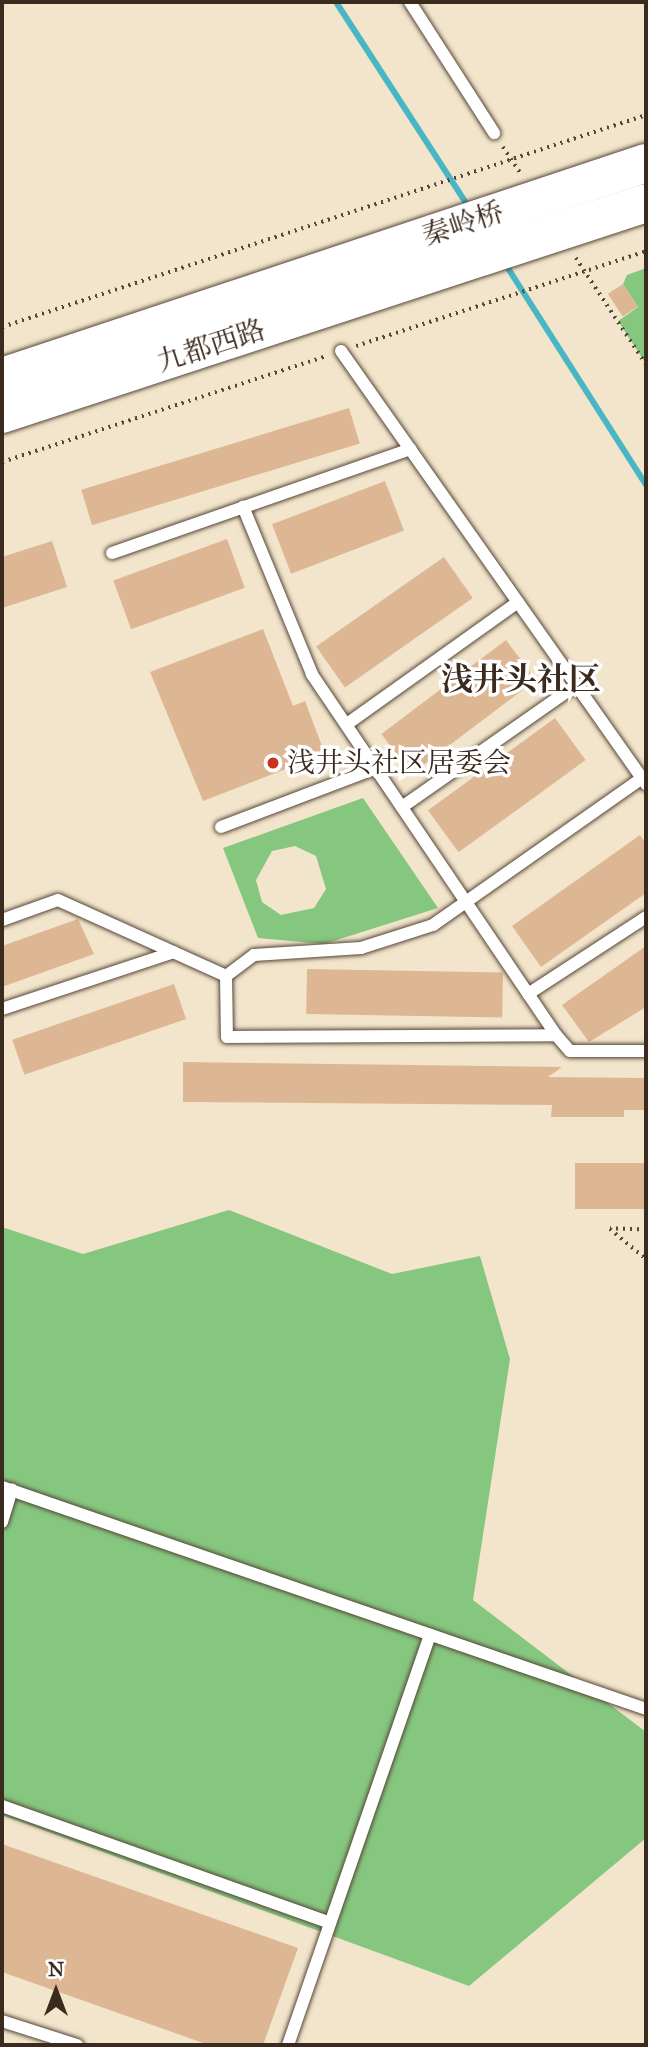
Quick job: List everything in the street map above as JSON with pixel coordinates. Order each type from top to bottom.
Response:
[{"type":"main road","name":"秦岭桥","points":[[397,246],[646,163]]},
{"type":"main road","name":"秦岭桥","points":[[421,278],[646,203]]},
{"type":"main road","name":"九都西路","points":[[2,377],[397,246]]},
{"type":"main road","name":"九都西路","points":[[2,414],[421,278]]},
{"type":"lane","points":[[410,2],[494,133]]},
{"type":"lane","points":[[226,976],[254,955],[361,948],[433,925],[644,781],[341,351]]},
{"type":"lane","points":[[112,553],[410,449]]},
{"type":"lane","points":[[243,508],[312,674],[556,1035],[570,1051],[646,1051]]},
{"type":"lane","points":[[347,724],[518,602]]},
{"type":"lane","points":[[402,807],[576,685]]},
{"type":"lane","points":[[221,827],[376,768]]},
{"type":"lane","points":[[2,920],[58,900],[226,976]]},
{"type":"lane","points":[[528,994],[646,917]]},
{"type":"lane","points":[[2,1009],[174,953]]},
{"type":"lane","points":[[226,976],[227,1037],[556,1035]]},
{"type":"lane","points":[[2,1522],[7,1488],[646,1709]]},
{"type":"lane","points":[[288,2045],[430,1635]]},
{"type":"lane","points":[[2,1806],[330,1923]]},
{"type":"lane","points":[[2,2021],[77,2045]]},
{"type":"path","points":[[2,327],[646,115]]},
{"type":"path","points":[[2,462],[646,251]]},
{"type":"path","points":[[646,1230],[610,1229],[646,1259]]},
{"type":"green space","points":[[646,268],[646,364],[618,321],[638,307],[623,284],[627,275]]},
{"type":"green space","points":[[363,798],[438,908],[324,944],[258,938],[223,848]],"holes":[[[295,846],[316,856],[326,889],[314,908],[281,915],[262,902],[256,880],[272,851]]]},
{"type":"green space","points":[[229,1210],[392,1274],[480,1256],[510,1359],[473,1600],[646,1732],[646,1838],[469,1986],[2,1815],[2,1227],[83,1254]]},
{"type":"building","points":[[623,284],[638,307],[623,316],[608,294]]},
{"type":"building","points":[[349,408],[360,443],[92,525],[81,490]]},
{"type":"building","points":[[385,481],[404,530],[291,574],[272,524]]},
{"type":"building","points":[[227,539],[245,588],[131,629],[113,580]]},
{"type":"building","points":[[52,541],[67,587],[2,608],[2,557]]},
{"type":"building","points":[[444,557],[473,598],[345,687],[316,646]]},
{"type":"building","points":[[263,629],[293,706],[305,701],[325,754],[203,801],[150,672]]},
{"type":"building","points":[[506,640],[536,680],[412,774],[381,734]]},
{"type":"building","points":[[555,718],[586,760],[459,852],[428,810]]},
{"type":"building","points":[[640,835],[646,844],[646,893],[541,967],[512,926]]},
{"type":"building","points":[[78,919],[94,954],[2,987],[2,946]]},
{"type":"building","points":[[646,946],[646,1007],[589,1042],[562,1005]]},
{"type":"building","points":[[307,969],[503,972],[502,1017],[306,1014]]},
{"type":"building","points":[[174,984],[186,1019],[24,1075],[12,1040]]},
{"type":"building","points":[[183,1062],[562,1067],[548,1077],[646,1078],[646,1110],[624,1110],[624,1117],[551,1117],[552,1105],[183,1102]]},
{"type":"building","points":[[575,1163],[646,1163],[646,1209],[575,1209]]},
{"type":"building","points":[[2,1844],[298,1948],[263,2045],[209,2045],[2,1972]]},
{"type":"waterway","points":[[336,2],[470,209]]},
{"type":"waterway","points":[[504,262],[646,485]]},
{"type":"place","name":"浅井头社区居委会","points":[[273,763]]},
{"type":"district","name":"浅井头社区","points":[[521,680]]}]
